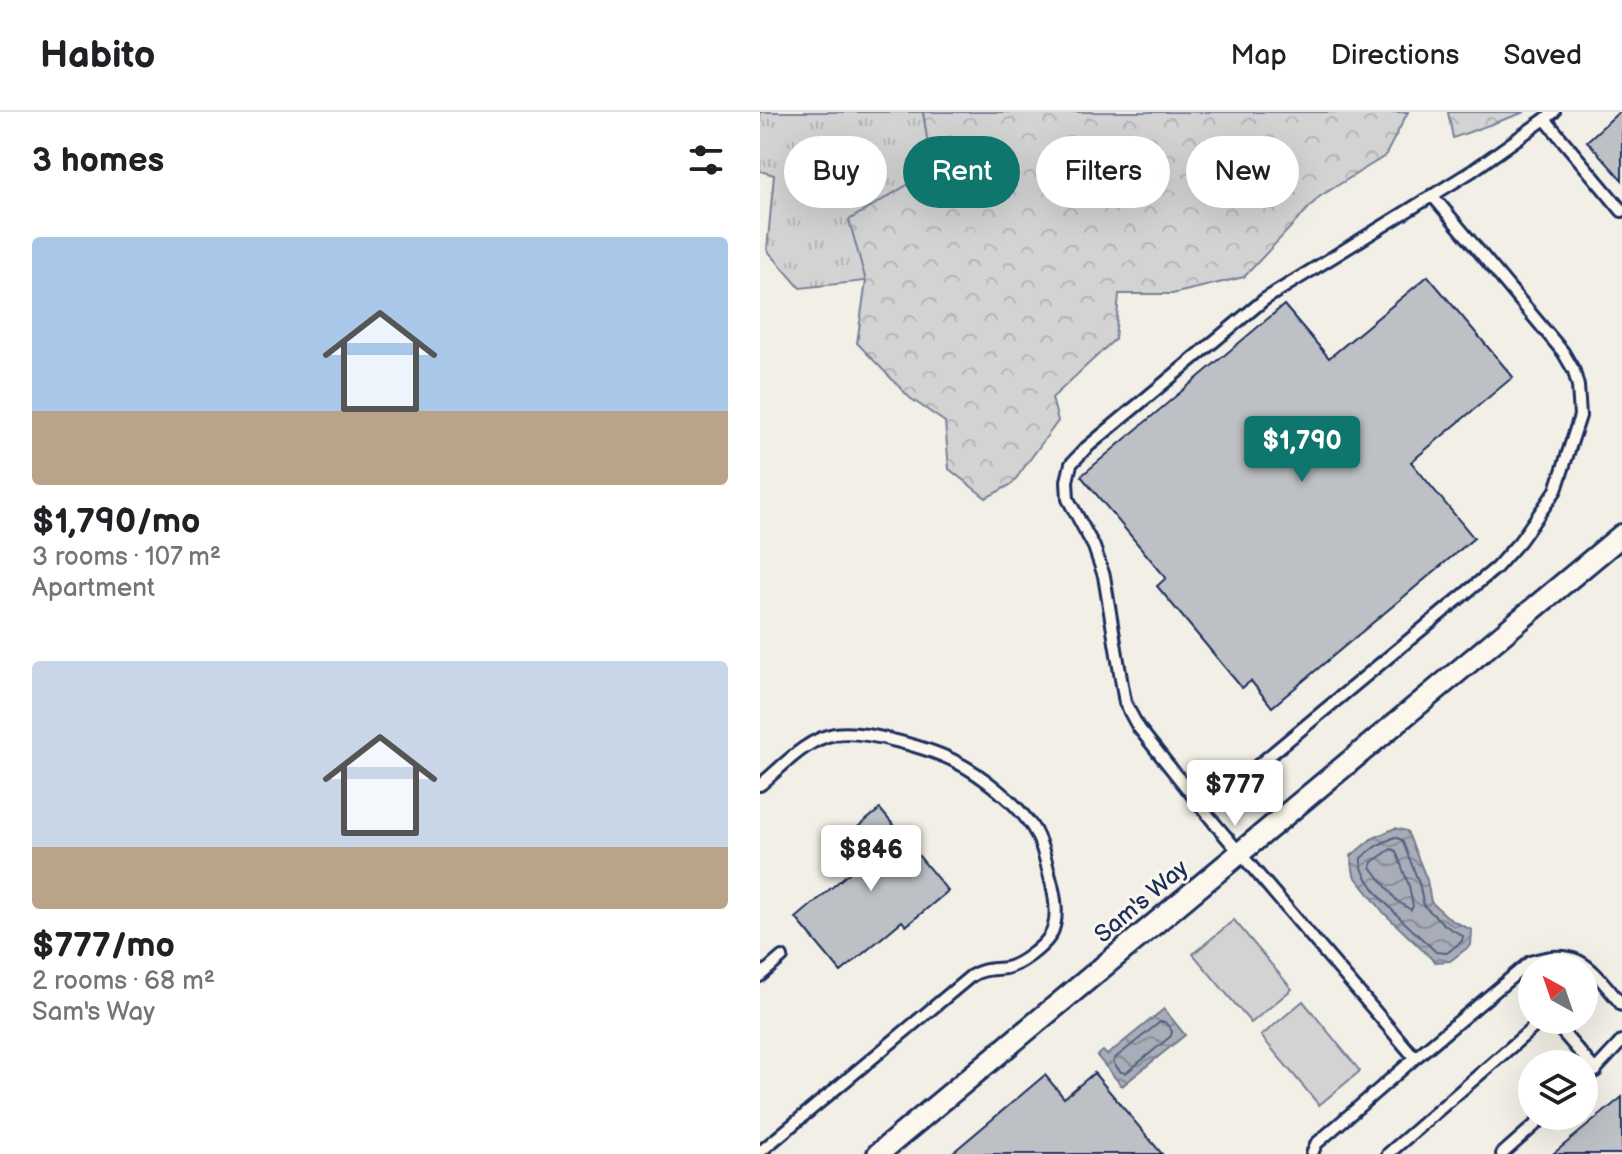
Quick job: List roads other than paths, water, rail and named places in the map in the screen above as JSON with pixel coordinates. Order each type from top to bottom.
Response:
[{"type":"street","name":"Sam's Way","points":[[878,1154],[1622,535]]},
{"type":"lane","points":[[1415,1058],[1204,810],[1138,727],[1125,703],[1104,576],[1094,547],[1068,499],[1067,481],[1071,464],[1086,448],[1265,299],[1472,171],[1550,116],[1622,211]]},
{"type":"lane","points":[[1204,810],[1496,568],[1520,541],[1556,490],[1580,416],[1580,395],[1574,371],[1563,352],[1432,195]]},
{"type":"lane","points":[[760,785],[810,744],[834,734],[861,733],[937,754],[960,763],[1013,803],[1030,822],[1042,847],[1056,897],[1055,924],[1049,938],[1019,963],[1008,968],[982,969],[971,976],[760,1152]]},
{"type":"lane","points":[[1312,1154],[1316,1144],[1530,962],[1552,955],[1574,957],[1592,969],[1622,1005]]},
{"type":"lane","points":[[760,976],[782,957]]},
{"type":"lane","points":[[1388,1154],[1526,1034]]},
{"type":"lane","points":[[1564,1034],[1578,1050]]},
{"type":"lane","points":[[1598,1069],[1622,1041]]},
{"type":"lane","points":[[1502,1154],[1530,1130]]},
{"type":"lane","points":[[1514,1144],[1522,1154]]},
{"type":"water","points":[[1395,828],[1407,831],[1427,880],[1431,902],[1451,920],[1472,930],[1471,945],[1450,961],[1435,962],[1384,913],[1354,875],[1351,856],[1371,839]]},
{"type":"water","points":[[1164,1009],[1185,1035],[1122,1086],[1097,1056],[1103,1051],[1107,1055]]}]
